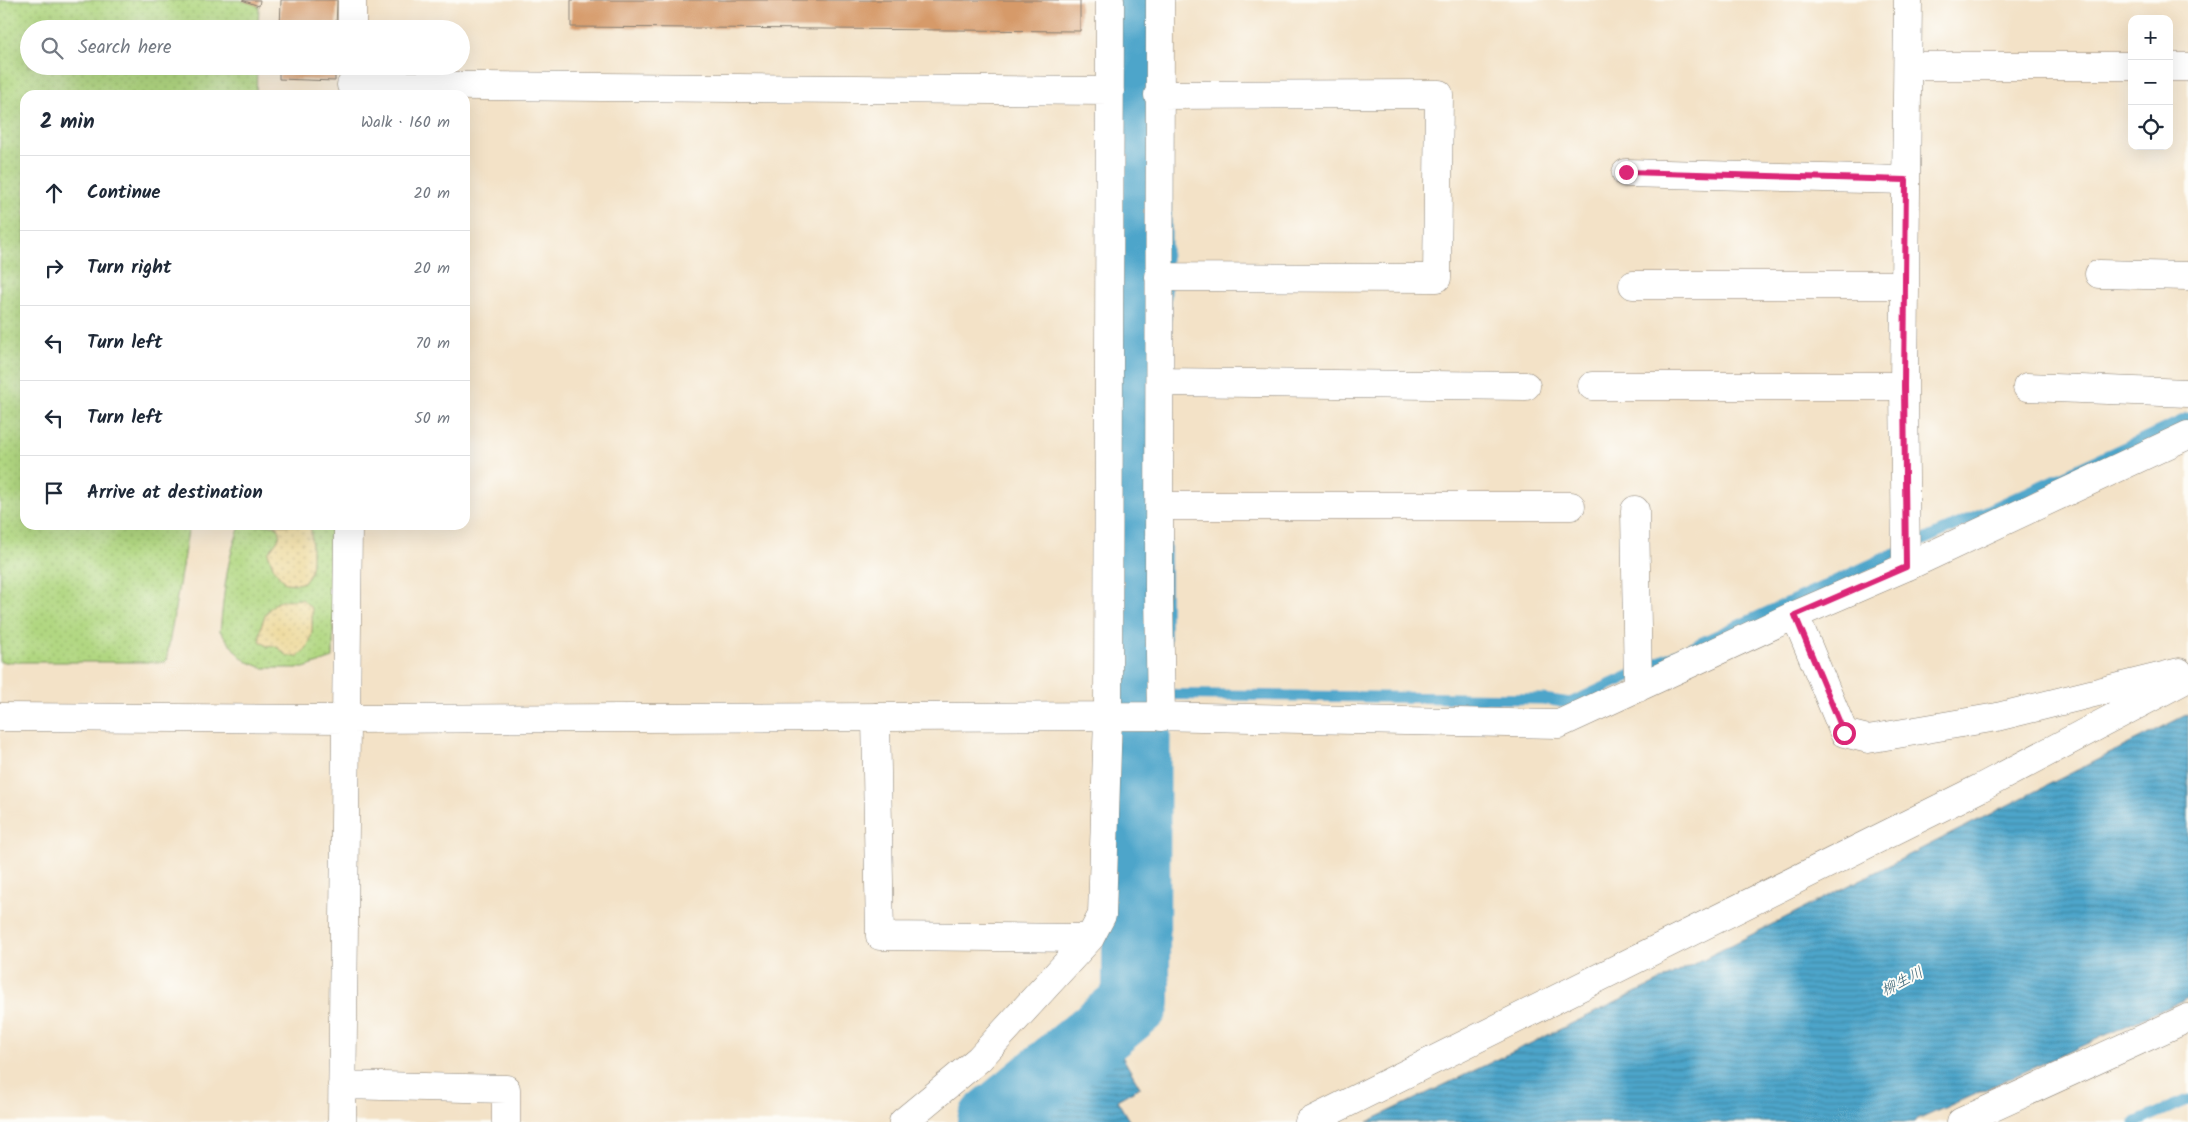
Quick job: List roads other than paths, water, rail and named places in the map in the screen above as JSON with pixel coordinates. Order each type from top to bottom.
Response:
[{"type":"street","points":[[352,0],[352,20]]},
{"type":"street","points":[[903,1122],[980,1059],[1090,938],[1102,915],[1114,716],[1110,0]]},
{"type":"street","points":[[1157,715],[1160,670],[1158,95],[1160,0]]},
{"type":"street","points":[[1906,566],[1904,386],[1908,0]]},
{"type":"street","points":[[1908,66],[2128,66]]},
{"type":"street","points":[[2173,66],[2188,66]]},
{"type":"street","points":[[350,87],[1110,91]]},
{"type":"street","points":[[1158,95],[1439,94],[1437,278],[1159,277]]},
{"type":"street","points":[[1626,172],[1906,180]]},
{"type":"street","points":[[2099,274],[2188,276]]},
{"type":"street","points":[[1633,285],[1905,285]]},
{"type":"street","points":[[1160,382],[1526,386]]},
{"type":"street","points":[[1592,386],[1904,386]]},
{"type":"street","points":[[2027,387],[2188,393]]},
{"type":"street","points":[[0,717],[347,719],[1157,715],[1559,724],[1638,686],[1906,566],[2188,436]]},
{"type":"street","points":[[1160,506],[1571,506]]},
{"type":"street","points":[[1635,510],[1638,686]]},
{"type":"street","points":[[342,1122],[348,530]]},
{"type":"street","points":[[1795,615],[1844,733],[1868,739],[1997,717],[2164,674],[2188,671]]},
{"type":"street","points":[[1309,1122],[1980,788],[2188,678]]},
{"type":"street","points":[[876,717],[880,936],[1090,938]]},
{"type":"street","points":[[1961,1122],[2188,1018]]},
{"type":"street","points":[[342,1085],[506,1089],[506,1122]]},
{"type":"water","name":"柳生川","points":[[2188,714],[2188,998],[1913,1122],[1367,1122],[1652,985]]},
{"type":"water","points":[[1119,974],[1146,978],[1151,1020],[1116,1046],[1140,1087],[1117,1100],[1130,1122],[957,1122]]},
{"type":"waterway","points":[[991,1122],[1136,1002],[1138,0]]},
{"type":"waterway","points":[[1137,694],[1543,699],[1570,703],[2188,418]]},
{"type":"waterway","points":[[2136,1122],[2188,1100]]}]
